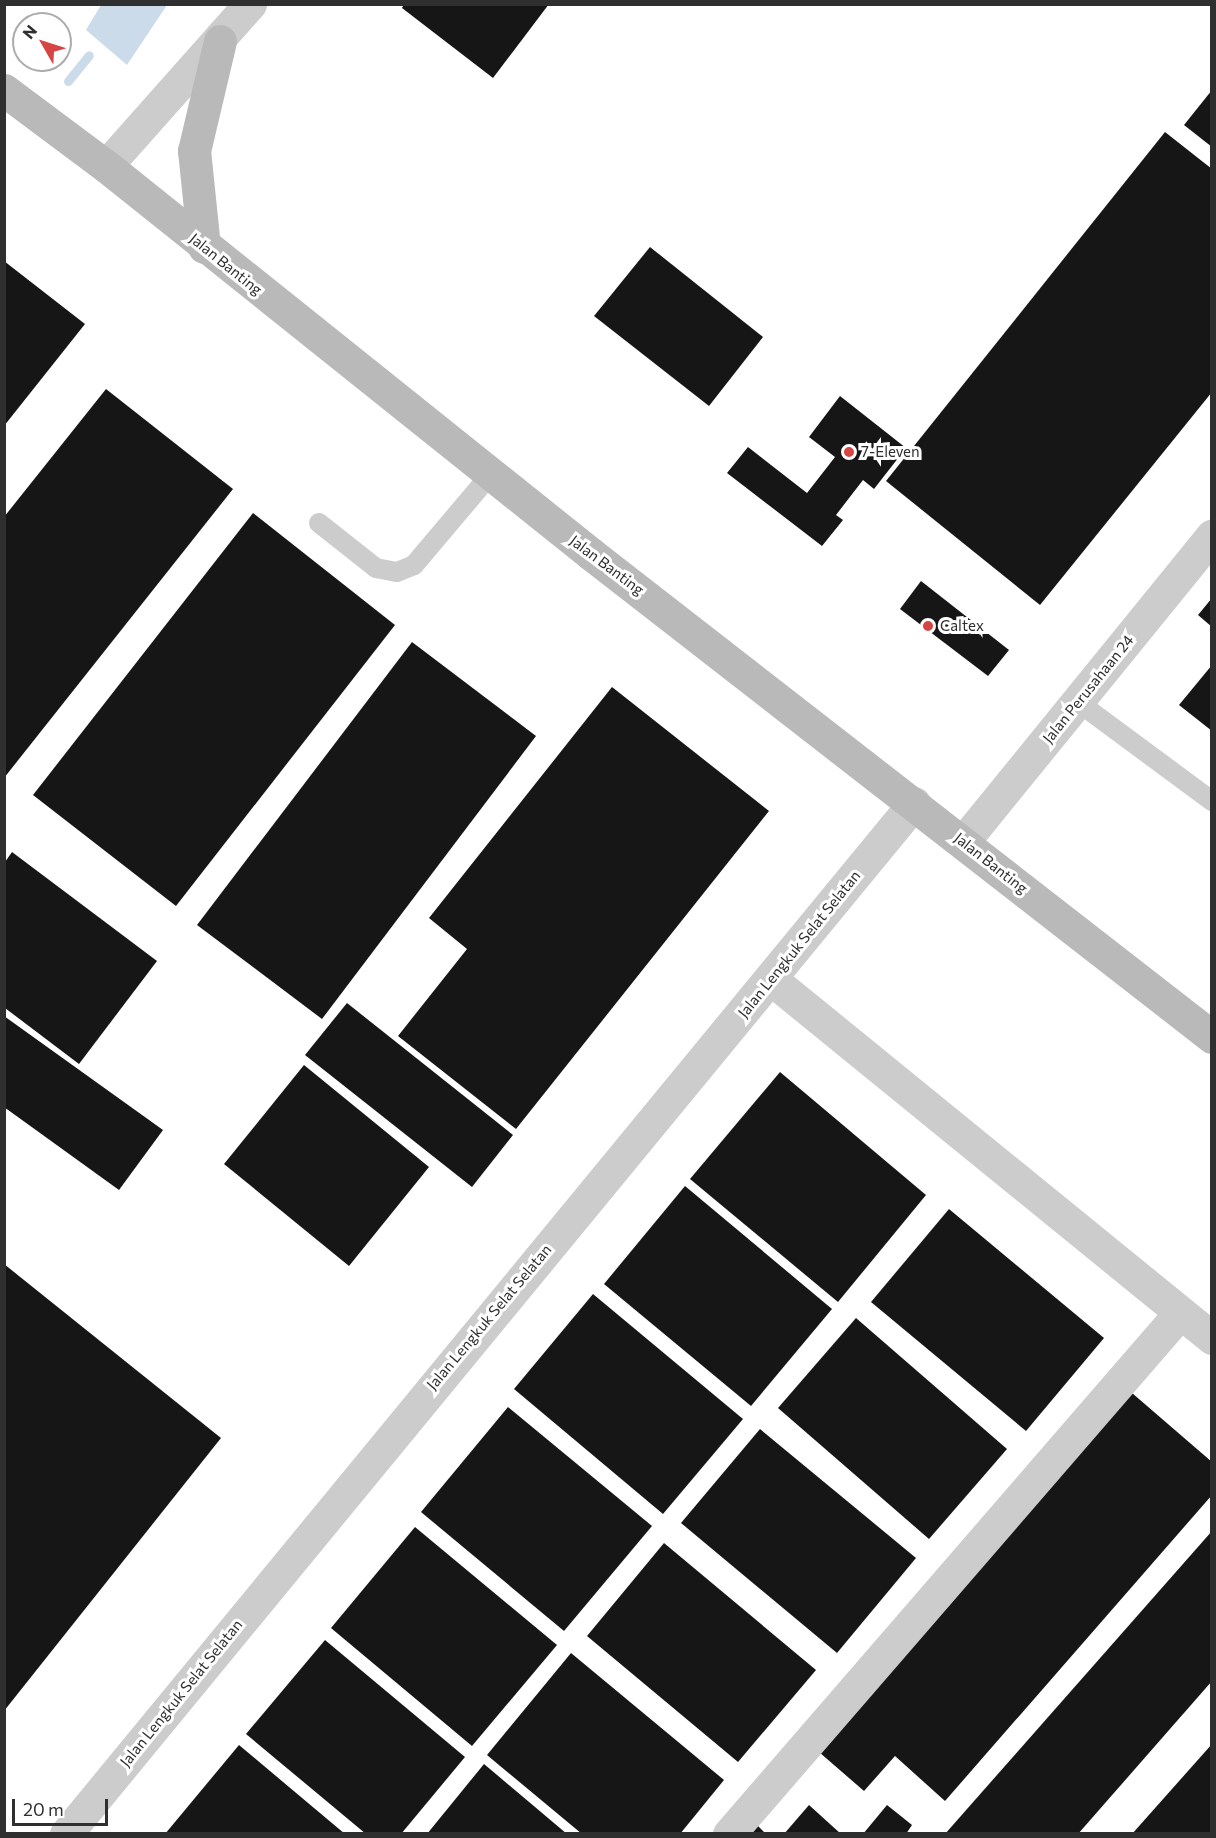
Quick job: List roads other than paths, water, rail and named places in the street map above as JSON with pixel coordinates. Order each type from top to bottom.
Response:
[{"type":"main road","points":[[204,247],[194,151],[220,41]]},
{"type":"main road","name":"Jalan Banting","points":[[4,90],[106,166],[204,247],[491,474],[1212,1037]]},
{"type":"street","points":[[106,166],[220,41],[250,4]]},
{"type":"street","name":"Jalan Perusahaan 24","points":[[963,842],[1212,536]]},
{"type":"street","name":"Jalan Lengkuk Selat Selatan","points":[[66,1833],[428,1390],[771,979],[914,803]]},
{"type":"street","points":[[771,979],[1212,1338]]},
{"type":"street","points":[[729,1833],[1180,1313]]},
{"type":"street","points":[[96,1797],[98,1833]]},
{"type":"lane","points":[[319,523],[376,568],[397,572],[414,565],[491,474]]},
{"type":"lane","points":[[1078,702],[1212,801]]},
{"type":"water","points":[[101,5],[167,5],[127,65],[86,30]]},
{"type":"waterway","points":[[68,81],[89,55]]},
{"type":"place","name":"7-Eleven","points":[[849,452]]},
{"type":"place","name":"Caltex","points":[[928,626]]}]
